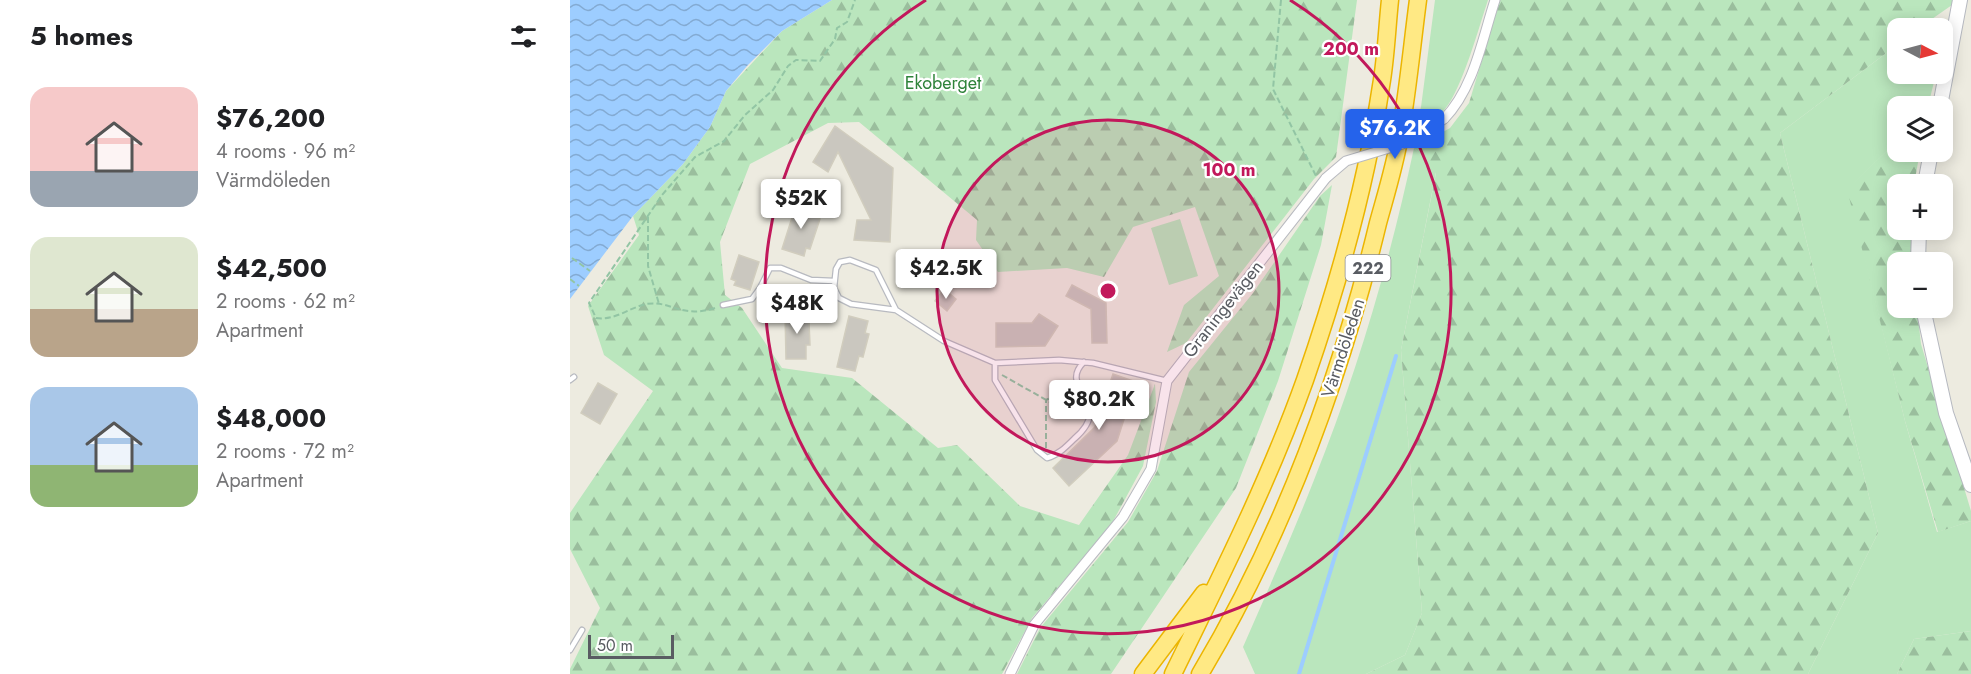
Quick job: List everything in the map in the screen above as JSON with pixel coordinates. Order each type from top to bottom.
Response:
[{"type":"highway","name":"Värmdöleden","points":[[1173,674],[1270,470],[1305,381],[1334,290],[1360,195],[1381,86],[1390,0]]},
{"type":"highway","name":"Värmdöleden","points":[[1200,674],[1276,525],[1308,450],[1364,285],[1400,137],[1418,0]]},
{"type":"highway","points":[[1143,674],[1231,556]]},
{"type":"main road","points":[[1942,96],[1960,0]]},
{"type":"main road","points":[[1925,318],[1946,413],[1971,485]]},
{"type":"street","name":"Graningevägen","points":[[1010,674],[1034,625],[1123,517],[1151,469],[1167,381],[1324,181],[1346,161],[1409,142],[1444,119],[1455,108],[1471,76],[1495,0]]},
{"type":"lane","points":[[896,310],[881,277],[868,265],[850,260],[840,262],[834,281],[834,288],[839,298],[851,304],[896,310],[944,340],[995,363],[1059,360],[1084,362],[1167,381]]},
{"type":"lane","points":[[723,305],[752,298],[770,268],[781,268],[811,280],[834,281]]},
{"type":"lane","points":[[995,363],[995,380],[1037,450],[1046,457],[1055,456],[1084,430],[1088,423],[1091,405],[1077,386],[1076,373],[1084,362]]},
{"type":"lane","points":[[570,650],[582,630]]},
{"type":"path","points":[[723,305],[699,313],[687,313],[659,304],[645,304],[606,320],[597,318],[589,303],[648,214],[695,157],[724,141],[745,115],[773,90],[788,66],[796,60],[820,62],[835,39],[837,28],[847,22],[855,0]]},
{"type":"path","points":[[1281,0],[1274,89],[1315,174],[1324,181]]},
{"type":"path","points":[[648,214],[648,266],[659,304]]},
{"type":"path","points":[[572,258],[590,271]]},
{"type":"path","points":[[570,279],[579,286]]},
{"type":"path","points":[[994,371],[1088,423]]},
{"type":"path","points":[[1046,400],[1077,386]]},
{"type":"path","points":[[1046,400],[1046,457]]},
{"type":"green space","name":"Ekoberget","points":[[832,0],[1357,0],[1336,157],[1314,179],[1186,343],[1167,352],[1184,305],[1219,276],[1195,207],[1133,227],[1104,277],[1067,268],[998,272],[976,240],[977,220],[859,122],[828,123],[750,164],[720,242],[725,295],[742,308],[782,368],[852,378],[938,448],[957,445],[1020,506],[1079,525],[1128,455],[1155,384],[1156,402],[1143,466],[1111,525],[1032,618],[1002,674],[570,674],[570,669],[600,608],[570,549],[570,513],[653,391],[604,355],[588,306],[639,235],[633,216],[683,164],[710,127],[726,91],[782,31]]},
{"type":"green space","points":[[1435,0],[1488,0],[1470,57],[1451,100],[1438,116],[1415,130],[1421,107]]},
{"type":"green space","points":[[1500,0],[1952,0],[1952,5],[1933,18],[1887,18],[1887,53],[1780,133],[1878,533],[1808,674],[1366,674],[1405,655],[1422,613],[1401,350],[1436,173],[1414,148],[1450,128],[1469,103]]},
{"type":"green space","points":[[1887,53],[1887,84],[1934,84],[1930,96],[1887,96],[1887,151],[1848,189],[1905,421],[1937,532],[1971,521],[1971,631],[1914,639],[1897,674],[1808,674],[1878,533],[1780,133]]},
{"type":"green space","points":[[1414,148],[1436,172],[1401,350],[1422,613],[1405,655],[1366,674],[1255,674],[1243,647],[1330,440],[1371,316]]},
{"type":"green space","points":[[1887,151],[1887,162],[1918,162],[1916,174],[1887,174],[1887,240],[1912,240],[1912,252],[1887,252],[1887,318],[1918,318],[1921,344],[1971,511],[1971,521],[1938,532],[1905,421],[1847,189]]},
{"type":"green space","points":[[1332,185],[1321,245],[1278,381],[1236,488],[1111,674],[1017,674],[1040,628],[1128,522],[1157,471],[1189,372],[1253,293],[1320,196]]},
{"type":"green space","points":[[1180,219],[1198,276],[1169,285],[1151,228]]},
{"type":"green space","points":[[1971,631],[1971,674],[1897,674],[1914,639]]},
{"type":"water","points":[[570,0],[832,0],[782,31],[747,66],[726,91],[710,127],[683,164],[633,216],[570,299]]},
{"type":"building","points":[[835,126],[893,168],[890,242],[854,240],[857,220],[871,220],[838,152],[828,172],[813,162]]},
{"type":"building","points":[[797,202],[817,209],[815,217],[820,219],[810,249],[806,248],[804,256],[782,249]]},
{"type":"building","points":[[739,255],[759,262],[750,290],[734,285],[736,281],[731,279]]},
{"type":"building","points":[[1072,285],[1106,303],[1107,343],[1092,343],[1091,309],[1066,296]]},
{"type":"building","points":[[944,289],[956,299],[947,311],[935,301]]},
{"type":"building","points":[[785,312],[805,312],[805,322],[809,322],[810,345],[806,345],[806,359],[786,359]]},
{"type":"building","points":[[1039,314],[1058,326],[1045,346],[996,347],[996,323],[1032,323]]},
{"type":"building","points":[[849,316],[868,321],[865,333],[869,334],[863,357],[859,356],[855,371],[837,367]]},
{"type":"building","points":[[1113,374],[1136,382],[1117,441],[1069,486],[1053,468],[1095,427]]},
{"type":"building","points":[[598,383],[617,394],[600,424],[581,413]]},
{"type":"waterway","points":[[1299,674],[1396,356]]}]
